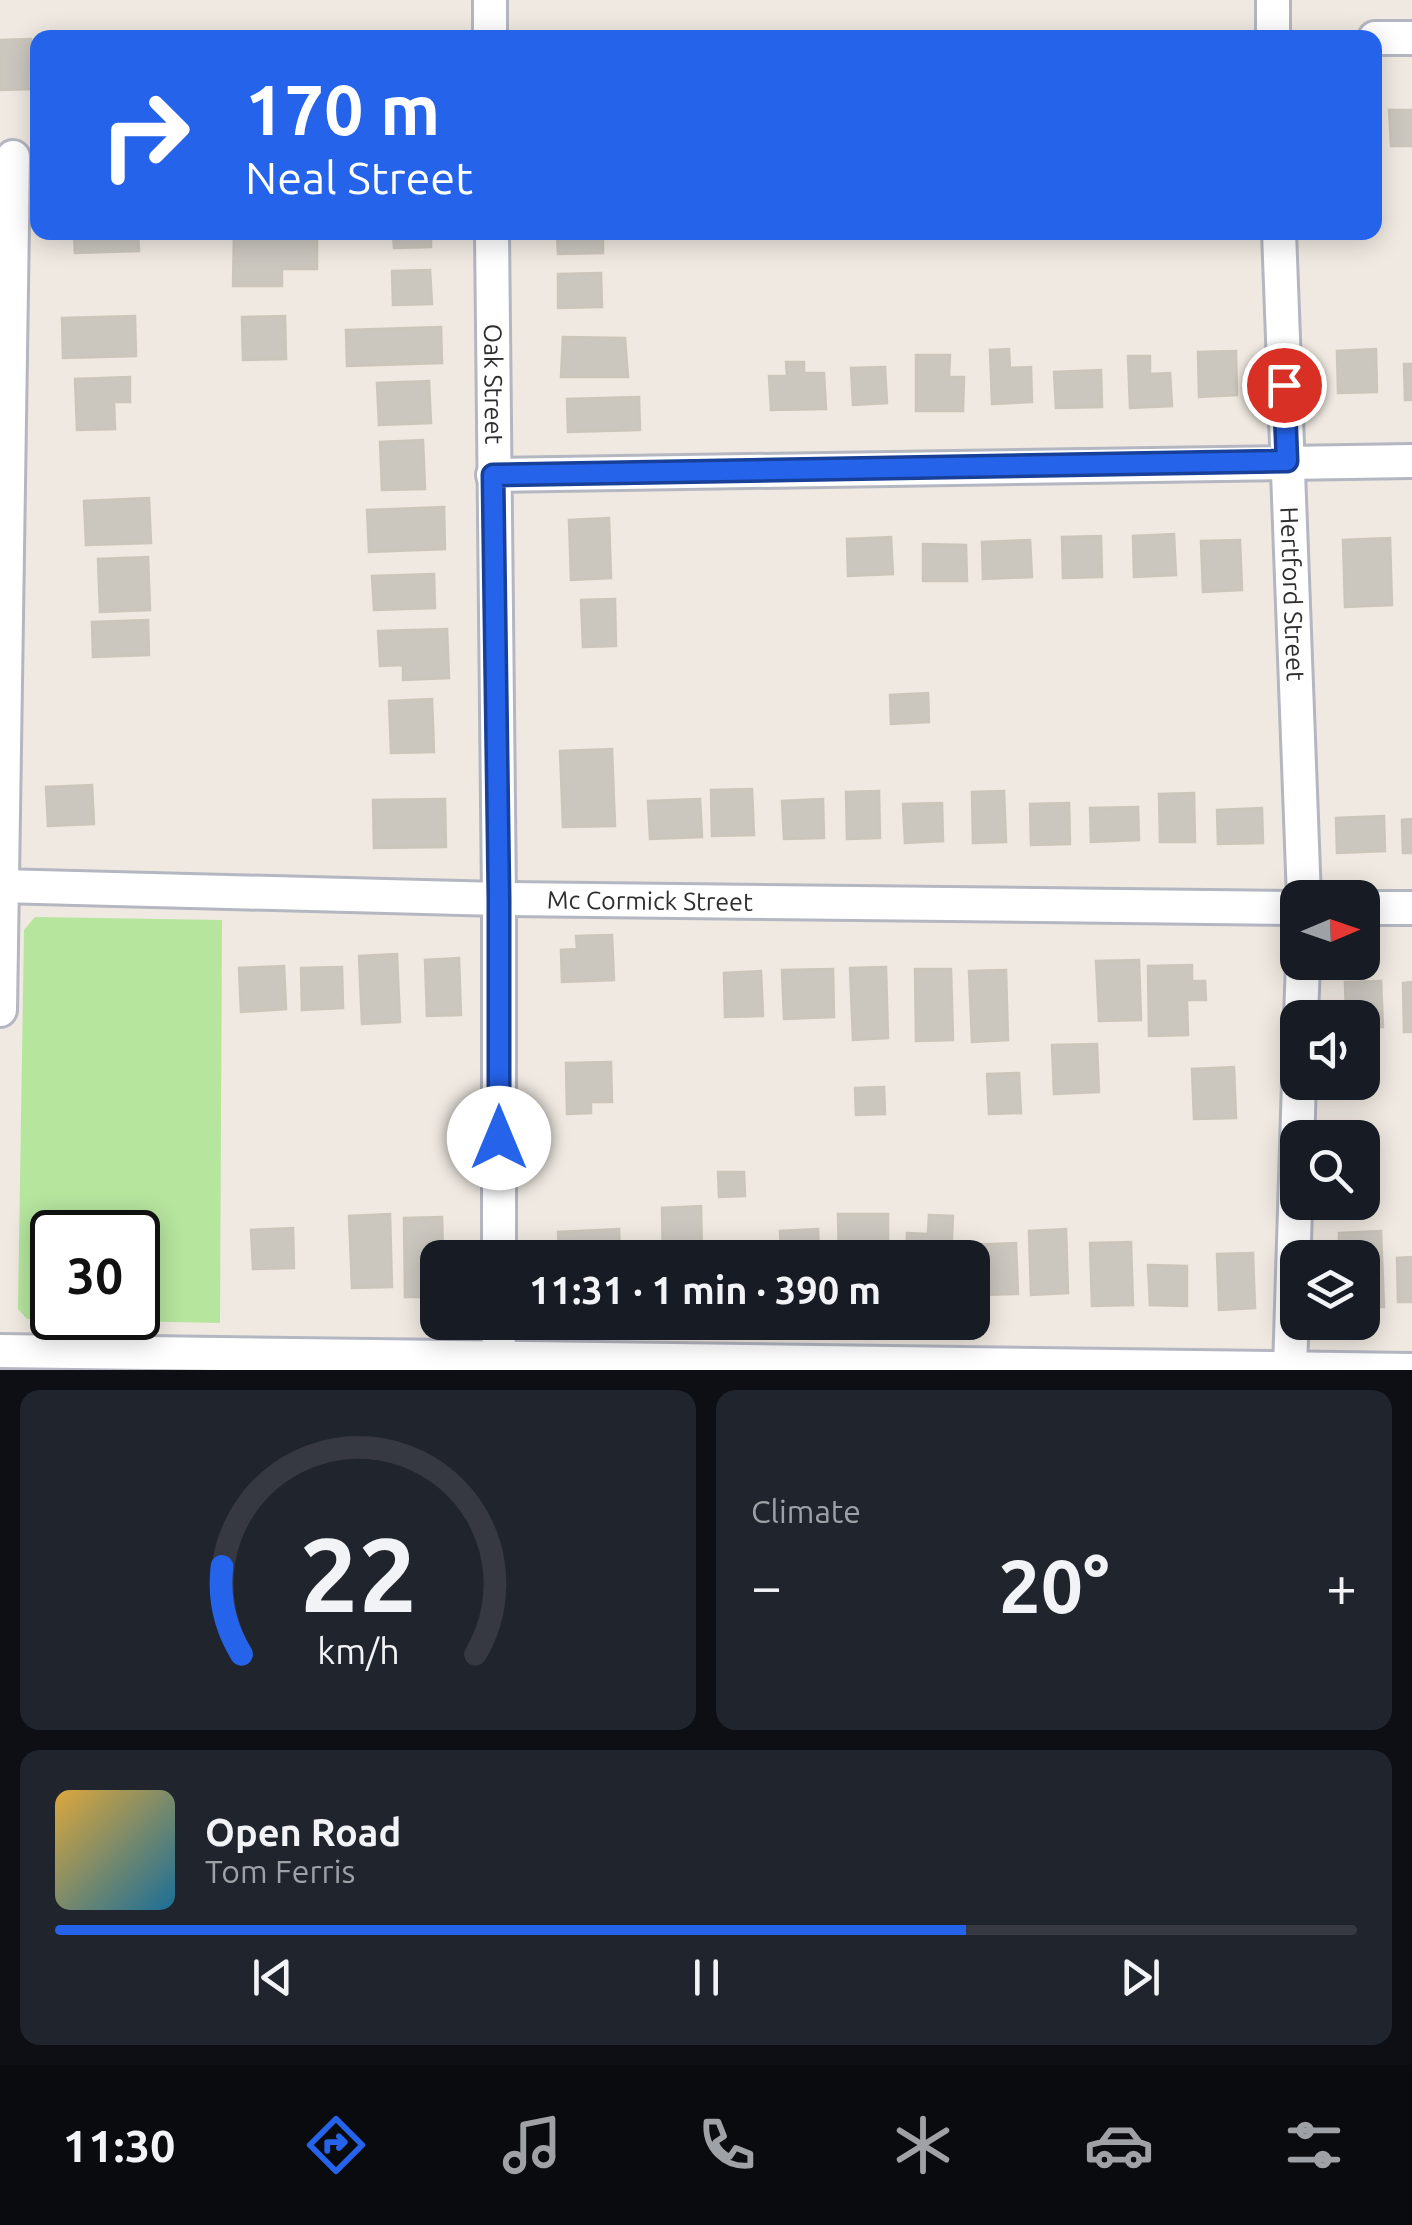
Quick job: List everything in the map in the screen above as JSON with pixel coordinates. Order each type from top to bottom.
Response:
[{"type":"street","points":[[490,0],[490,30]]},
{"type":"street","points":[[1273,0],[1273,30]]},
{"type":"street","points":[[1382,38],[1412,38]]},
{"type":"street","points":[[0,1010],[17,157]]},
{"type":"street","name":"Oak Street","points":[[492,240],[499,1240]]},
{"type":"street","name":"Hertford Street","points":[[1280,240],[1303,880]]},
{"type":"street","points":[[493,475],[1412,460]]},
{"type":"street","name":"Mc Cormick Street","points":[[1,886],[499,899],[1280,908]]},
{"type":"street","points":[[1380,908],[1412,908]]},
{"type":"street","points":[[1290,1369],[1298,1100]]},
{"type":"street","points":[[0,1350],[498,1363],[1412,1370]]},
{"type":"green space","points":[[35,917],[222,920],[220,1323],[160,1322],[160,1210],[30,1210],[30,1319],[18,1309],[24,930]]},
{"type":"building","points":[[30,39],[30,89],[0,90],[0,40]]},
{"type":"building","points":[[1389,110],[1412,110],[1412,146],[1391,146]]},
{"type":"building","points":[[74,240],[138,240],[139,251],[75,253]]},
{"type":"building","points":[[234,240],[317,240],[317,269],[282,269],[282,286],[233,286]]},
{"type":"building","points":[[394,240],[431,240],[431,247],[394,248]]},
{"type":"building","points":[[557,240],[603,240],[603,253],[558,254]]},
{"type":"building","points":[[430,270],[432,304],[393,305],[392,271]]},
{"type":"building","points":[[601,273],[602,307],[558,308],[558,274]]},
{"type":"building","points":[[135,316],[136,356],[63,358],[62,318]]},
{"type":"building","points":[[285,316],[286,359],[243,360],[242,317]]},
{"type":"building","points":[[441,327],[442,363],[347,366],[346,330]]},
{"type":"building","points":[[563,337],[625,338],[628,377],[561,377]]},
{"type":"building","points":[[1009,349],[1010,368],[1031,367],[1032,402],[992,404],[990,350]]},
{"type":"building","points":[[1376,349],[1377,392],[1338,393],[1337,351]]},
{"type":"building","points":[[1236,351],[1237,395],[1199,397],[1198,352]]},
{"type":"building","points":[[916,355],[950,355],[949,377],[964,377],[963,411],[916,411]]},
{"type":"building","points":[[1128,356],[1150,356],[1150,374],[1170,373],[1172,406],[1130,408]]},
{"type":"building","points":[[786,362],[804,362],[804,373],[824,373],[826,409],[771,410],[769,376],[787,376]]},
{"type":"building","points":[[1404,364],[1412,364],[1412,400],[1405,400]]},
{"type":"building","points":[[885,367],[887,403],[853,405],[851,368]]},
{"type":"building","points":[[1101,370],[1102,407],[1056,408],[1054,372]]},
{"type":"building","points":[[130,377],[130,402],[114,402],[115,429],[77,430],[75,379]]},
{"type":"building","points":[[429,381],[431,423],[379,425],[377,383]]},
{"type":"building","points":[[639,397],[640,430],[568,432],[567,399]]},
{"type":"building","points":[[423,440],[425,489],[382,490],[380,442]]},
{"type":"building","points":[[149,498],[151,543],[86,545],[84,501]]},
{"type":"building","points":[[444,507],[445,549],[369,552],[367,510]]},
{"type":"building","points":[[609,518],[611,578],[571,580],[569,520]]},
{"type":"building","points":[[1174,534],[1176,575],[1134,577],[1133,536]]},
{"type":"building","points":[[1101,536],[1102,577],[1063,578],[1062,537]]},
{"type":"building","points":[[891,537],[893,574],[848,576],[847,539]]},
{"type":"building","points":[[1390,538],[1392,605],[1345,607],[1343,540]]},
{"type":"building","points":[[1030,540],[1032,577],[983,579],[982,542]]},
{"type":"building","points":[[1240,540],[1242,590],[1203,592],[1201,541]]},
{"type":"building","points":[[923,544],[966,545],[967,581],[923,581]]},
{"type":"building","points":[[148,557],[150,610],[100,612],[98,559]]},
{"type":"building","points":[[434,574],[435,608],[374,610],[372,576]]},
{"type":"building","points":[[615,599],[616,646],[583,647],[581,600]]},
{"type":"building","points":[[148,620],[149,655],[93,657],[92,622]]},
{"type":"building","points":[[447,629],[449,678],[403,680],[403,665],[380,666],[378,631]]},
{"type":"building","points":[[928,693],[929,722],[891,724],[890,695]]},
{"type":"building","points":[[432,699],[434,752],[391,753],[389,701]]},
{"type":"building","points":[[612,749],[615,826],[563,827],[560,751]]},
{"type":"building","points":[[92,785],[94,824],[48,826],[46,787]]},
{"type":"building","points":[[752,789],[754,835],[712,836],[711,790]]},
{"type":"building","points":[[879,791],[880,838],[847,839],[846,792]]},
{"type":"building","points":[[1004,791],[1006,842],[973,843],[972,792]]},
{"type":"building","points":[[1194,793],[1195,842],[1160,842],[1159,794]]},
{"type":"building","points":[[445,799],[446,847],[374,848],[373,800]]},
{"type":"building","points":[[700,799],[702,837],[650,839],[648,801]]},
{"type":"building","points":[[823,799],[824,838],[784,839],[782,801]]},
{"type":"building","points":[[942,803],[943,841],[905,843],[903,804]]},
{"type":"building","points":[[1069,803],[1070,844],[1031,845],[1030,804]]},
{"type":"building","points":[[1138,807],[1139,840],[1091,842],[1090,808]]},
{"type":"building","points":[[1262,808],[1263,843],[1218,844],[1217,810]]},
{"type":"building","points":[[1384,816],[1385,851],[1337,853],[1336,818]]},
{"type":"building","points":[[1412,819],[1412,853],[1403,853],[1402,820]]},
{"type":"building","points":[[612,935],[614,980],[562,982],[561,950],[577,949],[576,936]]},
{"type":"building","points":[[397,954],[400,1022],[362,1024],[359,956]]},
{"type":"building","points":[[459,958],[461,1015],[427,1016],[425,960]]},
{"type":"building","points":[[1139,960],[1141,1020],[1099,1021],[1096,961]]},
{"type":"building","points":[[1192,965],[1192,981],[1205,981],[1206,1000],[1187,1000],[1188,1035],[1149,1036],[1148,966]]},
{"type":"building","points":[[284,966],[286,1009],[241,1012],[239,968]]},
{"type":"building","points":[[342,967],[343,1008],[302,1010],[301,968]]},
{"type":"building","points":[[886,967],[888,1038],[853,1040],[850,968]]},
{"type":"building","points":[[833,969],[834,1017],[784,1019],[782,970]]},
{"type":"building","points":[[915,969],[951,969],[953,1040],[916,1041]]},
{"type":"building","points":[[1006,970],[1008,1040],[972,1042],[969,971]]},
{"type":"building","points":[[761,971],[763,1016],[725,1017],[724,973]]},
{"type":"building","points":[[1381,981],[1383,1027],[1380,1000],[1346,1000],[1345,982]]},
{"type":"building","points":[[1412,982],[1412,1032],[1404,1032],[1403,983]]},
{"type":"building","points":[[1097,1044],[1099,1092],[1054,1094],[1052,1045]]},
{"type":"building","points":[[611,1062],[612,1102],[591,1102],[591,1113],[567,1114],[566,1063]]},
{"type":"building","points":[[1234,1067],[1236,1118],[1194,1119],[1192,1069]]},
{"type":"building","points":[[1019,1073],[1021,1113],[989,1114],[987,1074]]},
{"type":"building","points":[[884,1087],[885,1114],[856,1115],[855,1088]]},
{"type":"building","points":[[718,1172],[744,1172],[745,1196],[719,1197]]},
{"type":"building","points":[[701,1206],[702,1240],[663,1240],[662,1208]]},
{"type":"building","points":[[390,1214],[392,1287],[352,1288],[349,1216]]},
{"type":"building","points":[[838,1214],[888,1214],[888,1240],[839,1240]]},
{"type":"building","points":[[929,1215],[953,1216],[952,1240],[907,1240],[907,1233],[928,1234]]},
{"type":"building","points":[[442,1217],[443,1240],[420,1240],[420,1297],[405,1297],[404,1218]]},
{"type":"building","points":[[293,1228],[294,1268],[253,1269],[251,1230]]},
{"type":"building","points":[[619,1229],[619,1240],[558,1240],[558,1232]]},
{"type":"building","points":[[818,1229],[818,1240],[780,1240],[780,1231]]},
{"type":"building","points":[[1066,1229],[1068,1293],[1031,1295],[1029,1231]]},
{"type":"building","points":[[1381,1231],[1384,1307],[1380,1307],[1380,1240],[1339,1240],[1339,1233]]},
{"type":"building","points":[[1131,1242],[1133,1305],[1092,1306],[1090,1243]]},
{"type":"building","points":[[1016,1243],[1018,1294],[990,1295],[990,1244]]},
{"type":"building","points":[[1253,1253],[1255,1308],[1219,1310],[1217,1254]]},
{"type":"building","points":[[1412,1257],[1412,1302],[1398,1302],[1397,1258]]},
{"type":"building","points":[[1148,1265],[1187,1266],[1187,1306],[1150,1305]]},
{"type":"route","points":[[499,1138],[493,475],[1287,461],[1284,385]]}]
